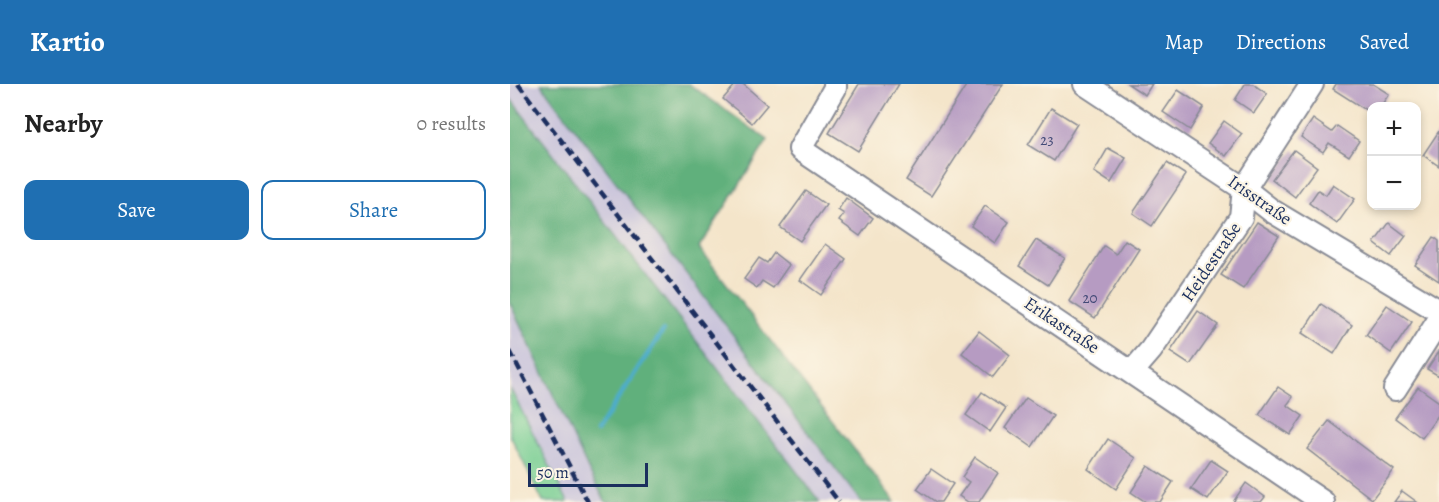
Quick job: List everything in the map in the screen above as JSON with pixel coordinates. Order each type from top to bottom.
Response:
[{"type":"street","name":"Erikastraße","points":[[834,84],[835,88],[800,150],[1323,502]]},
{"type":"street","name":"Irisstraße","points":[[1085,84],[1245,189],[1272,211],[1439,311]]},
{"type":"street","name":"Heidestraße","points":[[1132,372],[1151,350],[1241,217],[1245,189],[1312,84]]},
{"type":"street","points":[[1395,389],[1439,320]]},
{"type":"shaded area","points":[[510,84],[541,84],[861,502],[820,502],[510,98]]},
{"type":"shaded area","points":[[510,303],[589,471],[606,502],[568,502],[510,388]]},
{"type":"green space","points":[[541,84],[689,84],[768,140],[699,248],[895,502],[861,502]]},
{"type":"green space","points":[[510,98],[820,502],[606,502],[589,471],[510,303]]},
{"type":"green space","points":[[510,388],[568,502],[543,502],[510,435]]},
{"type":"building","points":[[736,84],[743,84],[767,105],[752,123],[723,99]]},
{"type":"building","points":[[859,84],[899,84],[858,151],[829,133]]},
{"type":"building","points":[[967,84],[1003,84],[931,196],[906,180]]},
{"type":"building","points":[[1128,84],[1152,84],[1145,95]]},
{"type":"building","points":[[1245,84],[1253,84],[1267,94],[1254,113],[1235,100]]},
{"type":"building","points":[[1336,84],[1373,84],[1389,94],[1384,102],[1367,102],[1367,111],[1333,89]]},
{"type":"building","points":[[1178,90],[1204,107],[1190,130],[1163,112]]},
{"type":"building","points":[[1051,108],[1077,124],[1054,161],[1028,145]]},
{"type":"building","points":[[1313,119],[1332,132],[1337,126],[1359,141],[1349,156],[1329,143],[1323,152],[1301,137]]},
{"type":"building","points":[[1224,121],[1242,134],[1226,156],[1208,143]]},
{"type":"building","points":[[1439,131],[1439,166],[1423,155]]},
{"type":"building","points":[[1108,148],[1126,158],[1111,183],[1094,172]]},
{"type":"building","points":[[1294,150],[1317,167],[1295,197],[1272,179]]},
{"type":"building","points":[[1167,163],[1186,175],[1152,226],[1133,213]]},
{"type":"building","points":[[1333,184],[1355,199],[1337,224],[1309,203],[1318,190],[1326,195]]},
{"type":"building","points":[[806,191],[826,205],[800,241],[780,227]]},
{"type":"building","points":[[846,198],[873,218],[860,236],[839,221],[844,214],[838,210]]},
{"type":"building","points":[[985,206],[1009,222],[995,243],[971,226]]},
{"type":"building","points":[[1257,222],[1279,236],[1243,289],[1221,275]]},
{"type":"building","points":[[1389,223],[1406,236],[1391,256],[1374,243]]},
{"type":"building","points":[[1434,237],[1439,241],[1439,281],[1415,265]]},
{"type":"building","points":[[1036,240],[1065,258],[1048,285],[1019,266]]},
{"type":"building","points":[[1125,240],[1139,249],[1095,318],[1069,301],[1104,246],[1116,254]]},
{"type":"building","points":[[825,244],[846,259],[821,295],[800,280]]},
{"type":"building","points":[[774,253],[789,265],[773,288],[762,281],[757,288],[744,279],[759,258],[767,263]]},
{"type":"building","points":[[1321,304],[1352,325],[1334,354],[1302,333]]},
{"type":"building","points":[[1387,305],[1412,322],[1391,353],[1366,335]]},
{"type":"building","points":[[1198,311],[1218,325],[1190,365],[1170,352]]},
{"type":"building","points":[[979,331],[1010,355],[993,377],[962,353]]},
{"type":"building","points":[[1439,351],[1439,376],[1427,369]]},
{"type":"building","points":[[1278,387],[1293,397],[1287,405],[1303,416],[1290,435],[1259,415]]},
{"type":"building","points":[[1418,387],[1439,402],[1439,414],[1422,438],[1395,418]]},
{"type":"building","points":[[982,392],[1006,408],[990,432],[966,415]]},
{"type":"building","points":[[1026,398],[1053,416],[1032,447],[1005,428]]},
{"type":"building","points":[[1329,421],[1394,470],[1372,499],[1307,449]]},
{"type":"building","points":[[1108,439],[1136,458],[1116,489],[1088,469]]},
{"type":"building","points":[[975,457],[998,473],[979,502],[968,502],[959,496],[969,482],[962,477]]},
{"type":"building","points":[[1211,460],[1228,471],[1208,500],[1191,489]]},
{"type":"building","points":[[1148,466],[1173,482],[1160,502],[1146,502],[1131,492]]},
{"type":"building","points":[[931,469],[953,484],[941,502],[936,502],[917,489]]},
{"type":"building","points":[[1246,483],[1265,497],[1261,502],[1233,502]]},
{"type":"building","points":[[1402,491],[1417,502],[1394,502]]},
{"type":"waterway","points":[[596,432],[663,331]]},
{"type":"railway","points":[[518,84],[839,502]]},
{"type":"railway","points":[[510,351],[588,502]]}]
